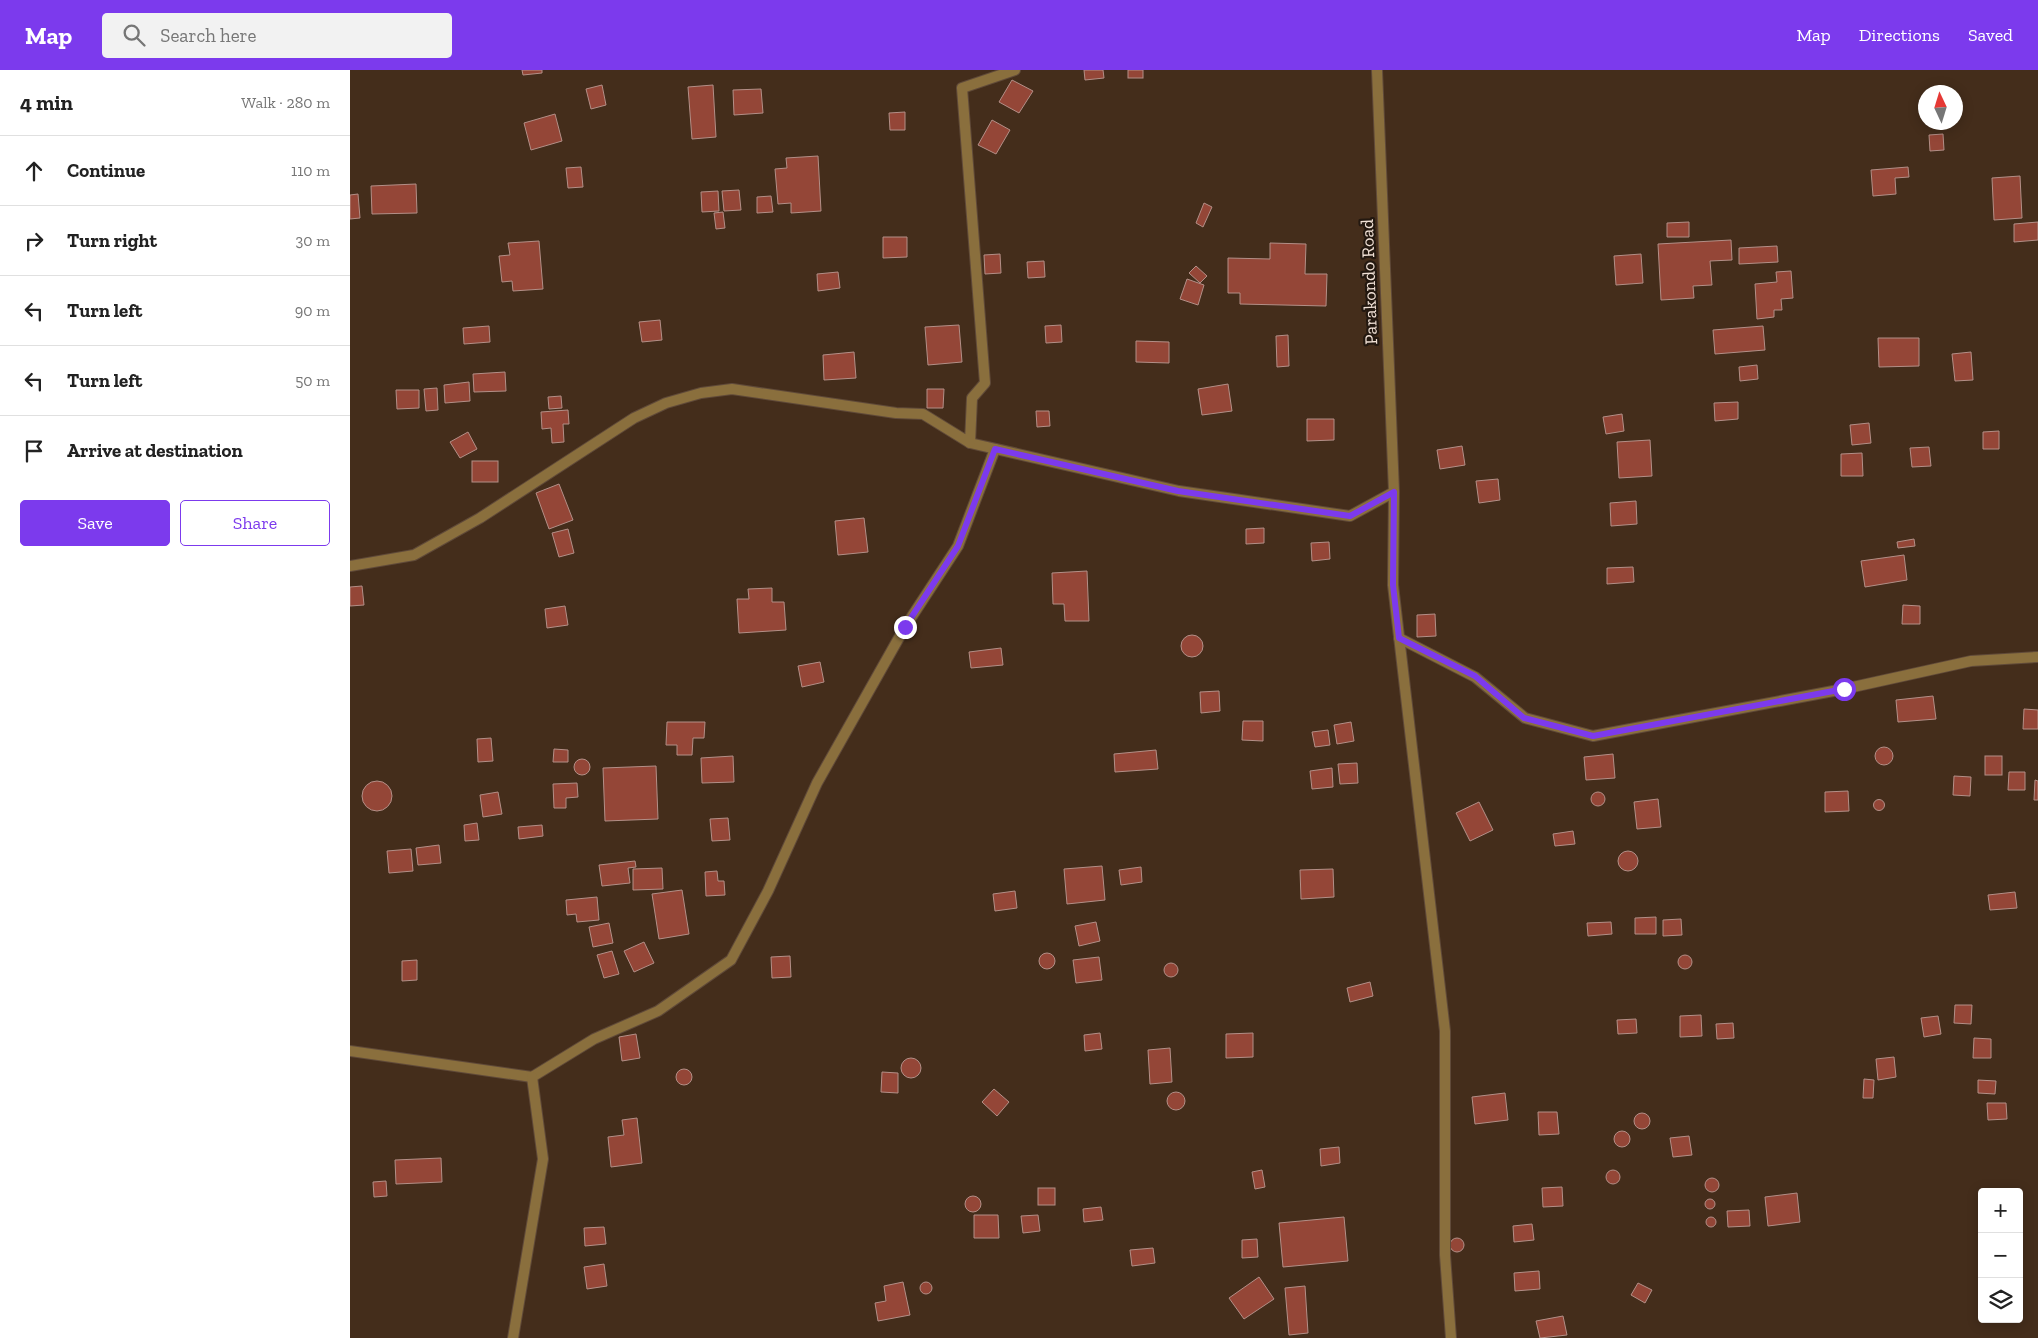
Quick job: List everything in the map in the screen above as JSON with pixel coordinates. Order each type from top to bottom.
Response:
[{"type":"street","points":[[970,443],[972,398],[985,383],[962,88],[1014,70]]},
{"type":"street","name":"Parakondo Road","points":[[1377,70],[1394,492],[1393,585],[1445,1031],[1444,1255],[1451,1338]]},
{"type":"street","points":[[350,566],[414,554],[480,518],[634,418],[666,403],[702,393],[732,389],[896,413],[923,414],[970,443],[1178,491],[1350,516],[1394,492]]},
{"type":"street","points":[[350,1051],[532,1077],[594,1039],[658,1011],[731,960],[768,890],[817,783],[905,627],[958,546],[995,449]]},
{"type":"street","points":[[1399,638],[1475,676],[1524,718],[1593,736],[1844,689],[1971,661],[2038,657]]},
{"type":"street","points":[[513,1338],[543,1159],[532,1077]]},
{"type":"building","points":[[522,70],[542,70],[542,73],[523,75]]},
{"type":"building","points":[[1084,70],[1103,70],[1104,78],[1085,80]]},
{"type":"building","points":[[1128,70],[1143,70],[1143,78],[1128,78]]},
{"type":"building","points":[[1012,80],[1033,91],[1019,113],[999,102]]},
{"type":"building","points":[[602,85],[606,105],[591,109],[586,89]]},
{"type":"building","points":[[713,85],[716,137],[692,139],[688,87]]},
{"type":"building","points":[[761,89],[763,113],[734,115],[733,90]]},
{"type":"building","points":[[905,112],[905,130],[890,130],[889,113]]},
{"type":"building","points":[[555,114],[562,141],[531,150],[524,123]]},
{"type":"building","points":[[992,120],[1010,130],[996,154],[978,145]]},
{"type":"building","points":[[1943,134],[1944,150],[1930,151],[1929,135]]},
{"type":"building","points":[[818,156],[821,211],[791,213],[791,203],[778,204],[775,169],[787,168],[786,158]]},
{"type":"building","points":[[581,167],[583,187],[568,188],[566,168]]},
{"type":"building","points":[[1908,167],[1909,177],[1895,178],[1896,194],[1873,196],[1871,170]]},
{"type":"building","points":[[2020,176],[2022,218],[1994,220],[1992,178]]},
{"type":"building","points":[[416,184],[417,213],[372,214],[371,186]]},
{"type":"building","points":[[739,190],[741,210],[724,211],[722,191]]},
{"type":"building","points":[[718,191],[719,211],[702,212],[701,192]]},
{"type":"building","points":[[358,194],[360,218],[350,219],[350,195]]},
{"type":"building","points":[[771,196],[773,212],[757,213],[757,197]]},
{"type":"building","points":[[1204,203],[1212,207],[1203,227],[1196,223]]},
{"type":"building","points":[[723,212],[725,228],[716,229],[714,213]]},
{"type":"building","points":[[1689,222],[1689,237],[1667,237],[1667,223]]},
{"type":"building","points":[[2038,222],[2038,240],[2014,242],[2014,224]]},
{"type":"building","points":[[883,237],[907,237],[907,257],[883,258]]},
{"type":"building","points":[[1731,240],[1732,260],[1710,261],[1712,285],[1693,286],[1694,298],[1661,300],[1658,244]]},
{"type":"building","points":[[539,241],[543,289],[513,291],[512,281],[502,282],[499,256],[510,255],[508,243]]},
{"type":"building","points":[[1270,243],[1306,244],[1305,274],[1327,274],[1326,306],[1240,304],[1240,293],[1228,293],[1228,258],[1270,259]]},
{"type":"building","points":[[1777,246],[1778,262],[1739,264],[1739,248]]},
{"type":"building","points":[[1000,254],[1001,273],[985,274],[984,255]]},
{"type":"building","points":[[1641,254],[1643,283],[1616,285],[1614,256]]},
{"type":"building","points":[[1044,261],[1045,277],[1028,278],[1027,262]]},
{"type":"building","points":[[1196,266],[1207,276],[1200,283],[1189,273]]},
{"type":"building","points":[[1791,271],[1793,298],[1781,299],[1782,310],[1774,310],[1774,317],[1757,319],[1755,284],[1777,282],[1776,272]]},
{"type":"building","points":[[838,272],[840,288],[818,291],[817,274]]},
{"type":"building","points":[[1187,279],[1204,285],[1198,305],[1180,299]]},
{"type":"building","points":[[660,320],[662,340],[642,342],[639,322]]},
{"type":"building","points":[[959,325],[962,362],[928,365],[925,327]]},
{"type":"building","points":[[1061,325],[1062,342],[1046,343],[1045,326]]},
{"type":"building","points":[[489,326],[490,342],[464,344],[463,328]]},
{"type":"building","points":[[1763,326],[1765,350],[1715,354],[1713,330]]},
{"type":"building","points":[[1288,335],[1289,366],[1277,367],[1276,336]]},
{"type":"building","points":[[1878,338],[1919,338],[1919,366],[1879,367]]},
{"type":"building","points":[[1136,341],[1169,342],[1169,363],[1136,362]]},
{"type":"building","points":[[854,352],[856,378],[824,380],[823,355]]},
{"type":"building","points":[[1971,352],[1973,380],[1955,381],[1952,354]]},
{"type":"building","points":[[1757,365],[1758,379],[1740,381],[1739,367]]},
{"type":"building","points":[[505,372],[506,391],[474,392],[473,374]]},
{"type":"building","points":[[469,382],[470,401],[445,403],[444,385]]},
{"type":"building","points":[[1228,384],[1232,411],[1202,415],[1198,389]]},
{"type":"building","points":[[437,388],[438,410],[426,411],[424,389]]},
{"type":"building","points":[[927,389],[944,389],[943,408],[927,408]]},
{"type":"building","points":[[396,390],[419,390],[419,408],[397,409]]},
{"type":"building","points":[[561,396],[562,408],[549,409],[548,397]]},
{"type":"building","points":[[1738,402],[1738,419],[1715,421],[1714,403]]},
{"type":"building","points":[[568,410],[569,424],[563,424],[564,442],[552,443],[551,428],[542,429],[541,412]]},
{"type":"building","points":[[1036,411],[1049,411],[1050,426],[1037,427]]},
{"type":"building","points":[[1622,414],[1624,431],[1606,434],[1603,417]]},
{"type":"building","points":[[1307,419],[1334,419],[1334,440],[1307,441]]},
{"type":"building","points":[[1869,423],[1871,443],[1852,445],[1850,425]]},
{"type":"building","points":[[1999,431],[1999,449],[1983,449],[1983,432]]},
{"type":"building","points":[[468,432],[477,449],[460,458],[450,442]]},
{"type":"building","points":[[1650,440],[1652,476],[1619,478],[1617,442]]},
{"type":"building","points":[[1462,446],[1465,465],[1440,469],[1437,450]]},
{"type":"building","points":[[1929,447],[1931,466],[1912,467],[1910,448]]},
{"type":"building","points":[[1862,453],[1863,476],[1841,476],[1841,454]]},
{"type":"building","points":[[472,461],[498,461],[498,482],[472,482]]},
{"type":"building","points":[[1498,479],[1500,500],[1479,503],[1476,481]]},
{"type":"building","points":[[559,484],[573,520],[549,529],[536,493]]},
{"type":"building","points":[[1636,501],[1637,524],[1611,526],[1610,503]]},
{"type":"building","points":[[864,518],[868,552],[838,555],[835,521]]},
{"type":"building","points":[[1264,528],[1264,543],[1246,544],[1246,529]]},
{"type":"building","points":[[568,529],[574,553],[559,557],[552,533]]},
{"type":"building","points":[[1914,539],[1915,546],[1898,548],[1897,542]]},
{"type":"building","points":[[1329,542],[1330,559],[1312,561],[1311,543]]},
{"type":"building","points":[[1904,555],[1907,580],[1865,587],[1861,561]]},
{"type":"building","points":[[1633,567],[1634,582],[1607,584],[1607,568]]},
{"type":"building","points":[[1087,571],[1089,621],[1065,621],[1064,604],[1053,604],[1052,573]]},
{"type":"building","points":[[362,586],[364,605],[350,606],[350,587]]},
{"type":"building","points":[[772,588],[772,602],[784,602],[786,630],[739,633],[737,599],[749,599],[748,589]]},
{"type":"building","points":[[1903,605],[1920,606],[1920,624],[1902,624]]},
{"type":"building","points":[[565,606],[568,625],[547,628],[545,609]]},
{"type":"building","points":[[1435,614],[1436,636],[1417,637],[1417,615]]},
{"type":"building","points":[[1192,635],[1200,638],[1203,646],[1200,654],[1192,657],[1184,654],[1181,646],[1184,638]]},
{"type":"building","points":[[1001,648],[1003,665],[971,668],[969,652]]},
{"type":"building","points":[[820,662],[824,682],[802,687],[798,666]]},
{"type":"building","points":[[1219,691],[1220,711],[1201,713],[1200,692]]},
{"type":"building","points":[[1933,696],[1936,719],[1898,722],[1896,700]]},
{"type":"building","points":[[2024,709],[2038,710],[2038,729],[2023,729]]},
{"type":"building","points":[[1243,721],[1263,721],[1263,741],[1242,740]]},
{"type":"building","points":[[667,722],[705,722],[704,738],[693,738],[692,755],[677,755],[677,745],[666,745]]},
{"type":"building","points":[[1351,722],[1354,741],[1337,744],[1334,725]]},
{"type":"building","points":[[1328,730],[1330,745],[1315,747],[1312,732]]},
{"type":"building","points":[[491,738],[493,761],[478,762],[477,739]]},
{"type":"building","points":[[1884,747],[1890,750],[1893,756],[1890,762],[1884,765],[1878,762],[1875,756],[1878,750]]},
{"type":"building","points":[[554,749],[568,750],[568,762],[553,762]]},
{"type":"building","points":[[1156,750],[1158,769],[1115,772],[1114,754]]},
{"type":"building","points":[[1613,754],[1615,778],[1586,780],[1584,757]]},
{"type":"building","points":[[733,756],[734,782],[702,783],[701,758]]},
{"type":"building","points":[[1985,756],[2002,756],[2002,775],[1985,775]]},
{"type":"building","points":[[582,759],[588,761],[590,767],[588,773],[582,775],[576,773],[574,767],[576,761]]},
{"type":"building","points":[[1357,763],[1358,783],[1340,784],[1338,764]]},
{"type":"building","points":[[656,766],[658,819],[605,821],[603,768]]},
{"type":"building","points":[[1332,768],[1333,787],[1312,789],[1310,771]]},
{"type":"building","points":[[2009,772],[2025,772],[2025,790],[2008,790]]},
{"type":"building","points":[[1954,776],[1971,777],[1970,796],[1953,795]]},
{"type":"building","points":[[2035,780],[2038,781],[2038,800],[2034,800]]},
{"type":"building","points":[[377,781],[388,785],[392,796],[388,807],[377,811],[366,807],[362,796],[366,785]]},
{"type":"building","points":[[577,783],[578,797],[566,798],[566,808],[554,808],[553,784]]},
{"type":"building","points":[[1848,791],[1849,811],[1825,812],[1825,792]]},
{"type":"building","points":[[498,792],[502,814],[483,817],[480,795]]},
{"type":"building","points":[[1598,792],[1603,794],[1605,799],[1603,804],[1598,806],[1593,804],[1591,799],[1593,794]]},
{"type":"building","points":[[1658,799],[1661,827],[1637,829],[1634,802]]},
{"type":"building","points":[[1879,799],[1885,805],[1879,811],[1873,805]]},
{"type":"building","points":[[1479,802],[1493,830],[1470,841],[1456,813]]},
{"type":"building","points":[[728,818],[730,840],[712,841],[710,819]]},
{"type":"building","points":[[477,823],[479,840],[465,841],[464,825]]},
{"type":"building","points":[[542,825],[543,836],[519,839],[518,827]]},
{"type":"building","points":[[1573,831],[1575,844],[1555,846],[1553,834]]},
{"type":"building","points":[[439,845],[441,863],[418,865],[416,848]]},
{"type":"building","points":[[411,849],[413,871],[389,873],[387,851]]},
{"type":"building","points":[[1628,851],[1635,854],[1638,861],[1635,868],[1628,871],[1621,868],[1618,861],[1621,854]]},
{"type":"building","points":[[635,861],[636,867],[628,868],[630,883],[602,886],[599,865]]},
{"type":"building","points":[[1102,866],[1105,900],[1067,904],[1064,869]]},
{"type":"building","points":[[1141,867],[1142,882],[1121,885],[1119,870]]},
{"type":"building","points":[[662,868],[663,889],[633,890],[633,869]]},
{"type":"building","points":[[1333,869],[1334,897],[1301,899],[1300,870]]},
{"type":"building","points":[[717,871],[718,881],[724,881],[725,895],[706,896],[705,872]]},
{"type":"building","points":[[682,890],[689,934],[659,939],[652,894]]},
{"type":"building","points":[[1015,891],[1017,908],[995,911],[993,894]]},
{"type":"building","points":[[2015,892],[2017,908],[1990,910],[1988,895]]},
{"type":"building","points":[[597,897],[599,920],[577,922],[576,914],[567,915],[566,900]]},
{"type":"building","points":[[1656,917],[1656,934],[1635,934],[1635,918]]},
{"type":"building","points":[[1681,919],[1682,935],[1663,936],[1663,920]]},
{"type":"building","points":[[1096,922],[1100,941],[1079,946],[1075,926]]},
{"type":"building","points":[[1611,922],[1612,934],[1588,936],[1587,923]]},
{"type":"building","points":[[609,923],[613,943],[593,947],[589,927]]},
{"type":"building","points":[[644,942],[654,963],[634,972],[624,951]]},
{"type":"building","points":[[612,951],[619,974],[604,978],[597,955]]},
{"type":"building","points":[[1047,953],[1055,961],[1047,969],[1039,961]]},
{"type":"building","points":[[1682,955],[1688,955],[1692,962],[1688,969],[1682,969],[1678,965],[1678,959]]},
{"type":"building","points":[[790,956],[791,977],[772,978],[771,957]]},
{"type":"building","points":[[1099,957],[1102,980],[1076,983],[1073,960]]},
{"type":"building","points":[[417,960],[417,980],[402,981],[402,961]]},
{"type":"building","points":[[1171,963],[1176,965],[1178,970],[1176,975],[1171,977],[1166,975],[1164,970],[1166,965]]},
{"type":"building","points":[[1370,982],[1373,996],[1350,1002],[1347,988]]},
{"type":"building","points":[[1955,1005],[1972,1005],[1971,1024],[1954,1023]]},
{"type":"building","points":[[1701,1015],[1702,1036],[1680,1037],[1680,1016]]},
{"type":"building","points":[[1938,1016],[1941,1034],[1924,1037],[1921,1018]]},
{"type":"building","points":[[1636,1019],[1637,1033],[1618,1034],[1617,1020]]},
{"type":"building","points":[[1733,1023],[1734,1038],[1717,1039],[1716,1024]]},
{"type":"building","points":[[1100,1033],[1102,1049],[1085,1051],[1084,1035]]},
{"type":"building","points":[[1253,1033],[1253,1057],[1226,1058],[1226,1034]]},
{"type":"building","points":[[636,1034],[640,1058],[622,1061],[619,1037]]},
{"type":"building","points":[[1974,1038],[1991,1039],[1991,1058],[1973,1058]]},
{"type":"building","points":[[1170,1048],[1172,1082],[1150,1084],[1148,1050]]},
{"type":"building","points":[[1894,1057],[1896,1077],[1878,1080],[1876,1059]]},
{"type":"building","points":[[911,1058],[918,1061],[921,1068],[918,1075],[911,1078],[904,1075],[901,1068],[904,1061]]},
{"type":"building","points":[[684,1069],[690,1071],[692,1077],[690,1083],[684,1085],[678,1083],[676,1077],[678,1071]]},
{"type":"building","points":[[882,1072],[898,1073],[898,1093],[881,1092]]},
{"type":"building","points":[[1864,1079],[1874,1080],[1873,1098],[1863,1098]]},
{"type":"building","points":[[1978,1080],[1996,1081],[1995,1094],[1978,1093]]},
{"type":"building","points":[[994,1089],[1009,1102],[997,1116],[982,1102]]},
{"type":"building","points":[[1172,1092],[1180,1092],[1185,1097],[1183,1108],[1172,1110],[1167,1105],[1167,1097]]},
{"type":"building","points":[[1505,1093],[1508,1120],[1475,1124],[1472,1097]]},
{"type":"building","points":[[1987,1103],[2006,1103],[2007,1119],[1988,1120]]},
{"type":"building","points":[[1538,1112],[1557,1112],[1559,1134],[1539,1135]]},
{"type":"building","points":[[1642,1113],[1648,1115],[1650,1121],[1648,1127],[1642,1129],[1636,1127],[1634,1121],[1636,1115]]},
{"type":"building","points":[[637,1118],[642,1163],[611,1167],[608,1137],[624,1135],[622,1120]]},
{"type":"building","points":[[1622,1131],[1628,1133],[1630,1139],[1628,1145],[1622,1147],[1616,1145],[1614,1139],[1616,1133]]},
{"type":"building","points":[[1689,1136],[1692,1155],[1673,1157],[1670,1138]]},
{"type":"building","points":[[1339,1147],[1340,1163],[1321,1166],[1320,1149]]},
{"type":"building","points":[[441,1158],[442,1182],[396,1184],[395,1160]]},
{"type":"building","points":[[1262,1170],[1265,1187],[1255,1189],[1252,1172]]},
{"type":"building","points":[[1610,1170],[1616,1170],[1620,1177],[1616,1184],[1610,1184],[1606,1180],[1606,1174]]},
{"type":"building","points":[[1709,1178],[1715,1178],[1719,1185],[1715,1192],[1709,1192],[1705,1188],[1705,1182]]},
{"type":"building","points":[[386,1181],[387,1196],[374,1197],[373,1182]]},
{"type":"building","points":[[1562,1187],[1563,1206],[1543,1207],[1542,1188]]},
{"type":"building","points":[[1038,1188],[1055,1188],[1055,1205],[1038,1205]]},
{"type":"building","points":[[1797,1193],[1800,1222],[1768,1226],[1765,1197]]},
{"type":"building","points":[[973,1196],[979,1198],[981,1204],[979,1210],[973,1212],[967,1210],[965,1204],[967,1198]]},
{"type":"building","points":[[1708,1199],[1712,1199],[1715,1204],[1714,1208],[1708,1209],[1705,1206],[1705,1202]]},
{"type":"building","points":[[1101,1207],[1103,1220],[1084,1222],[1083,1209]]},
{"type":"building","points":[[1749,1210],[1750,1226],[1728,1227],[1727,1211]]},
{"type":"building","points":[[974,1215],[998,1215],[999,1238],[974,1238]]},
{"type":"building","points":[[1038,1215],[1040,1231],[1023,1233],[1021,1216]]},
{"type":"building","points":[[1344,1217],[1348,1261],[1283,1267],[1279,1223]]},
{"type":"building","points":[[1709,1217],[1713,1217],[1716,1222],[1715,1226],[1709,1227],[1706,1224],[1706,1220]]},
{"type":"building","points":[[1532,1224],[1534,1240],[1514,1242],[1513,1226]]},
{"type":"building","points":[[604,1227],[606,1244],[585,1246],[584,1228]]},
{"type":"building","points":[[1454,1238],[1460,1238],[1464,1245],[1460,1252],[1454,1252],[1450,1248],[1450,1242]]},
{"type":"building","points":[[1257,1239],[1258,1257],[1242,1258],[1242,1240]]},
{"type":"building","points":[[1153,1248],[1155,1263],[1132,1266],[1130,1250]]},
{"type":"building","points":[[604,1264],[607,1286],[587,1289],[584,1267]]},
{"type":"building","points":[[1539,1271],[1540,1289],[1515,1291],[1514,1273]]},
{"type":"building","points":[[1259,1277],[1274,1299],[1244,1319],[1229,1298]]},
{"type":"building","points":[[903,1282],[910,1315],[878,1321],[875,1303],[886,1301],[884,1286]]},
{"type":"building","points":[[924,1282],[928,1282],[932,1288],[928,1294],[924,1294],[920,1290],[920,1286]]},
{"type":"building","points":[[1638,1283],[1652,1290],[1645,1303],[1631,1295]]},
{"type":"building","points":[[1305,1286],[1308,1333],[1289,1335],[1285,1288]]},
{"type":"building","points":[[1563,1316],[1567,1335],[1540,1338],[1536,1321]]},
{"type":"route","points":[[905,627],[958,546],[995,449],[1178,491],[1350,516],[1394,492],[1393,585],[1399,638],[1475,676],[1524,718],[1593,736],[1844,689]]}]
